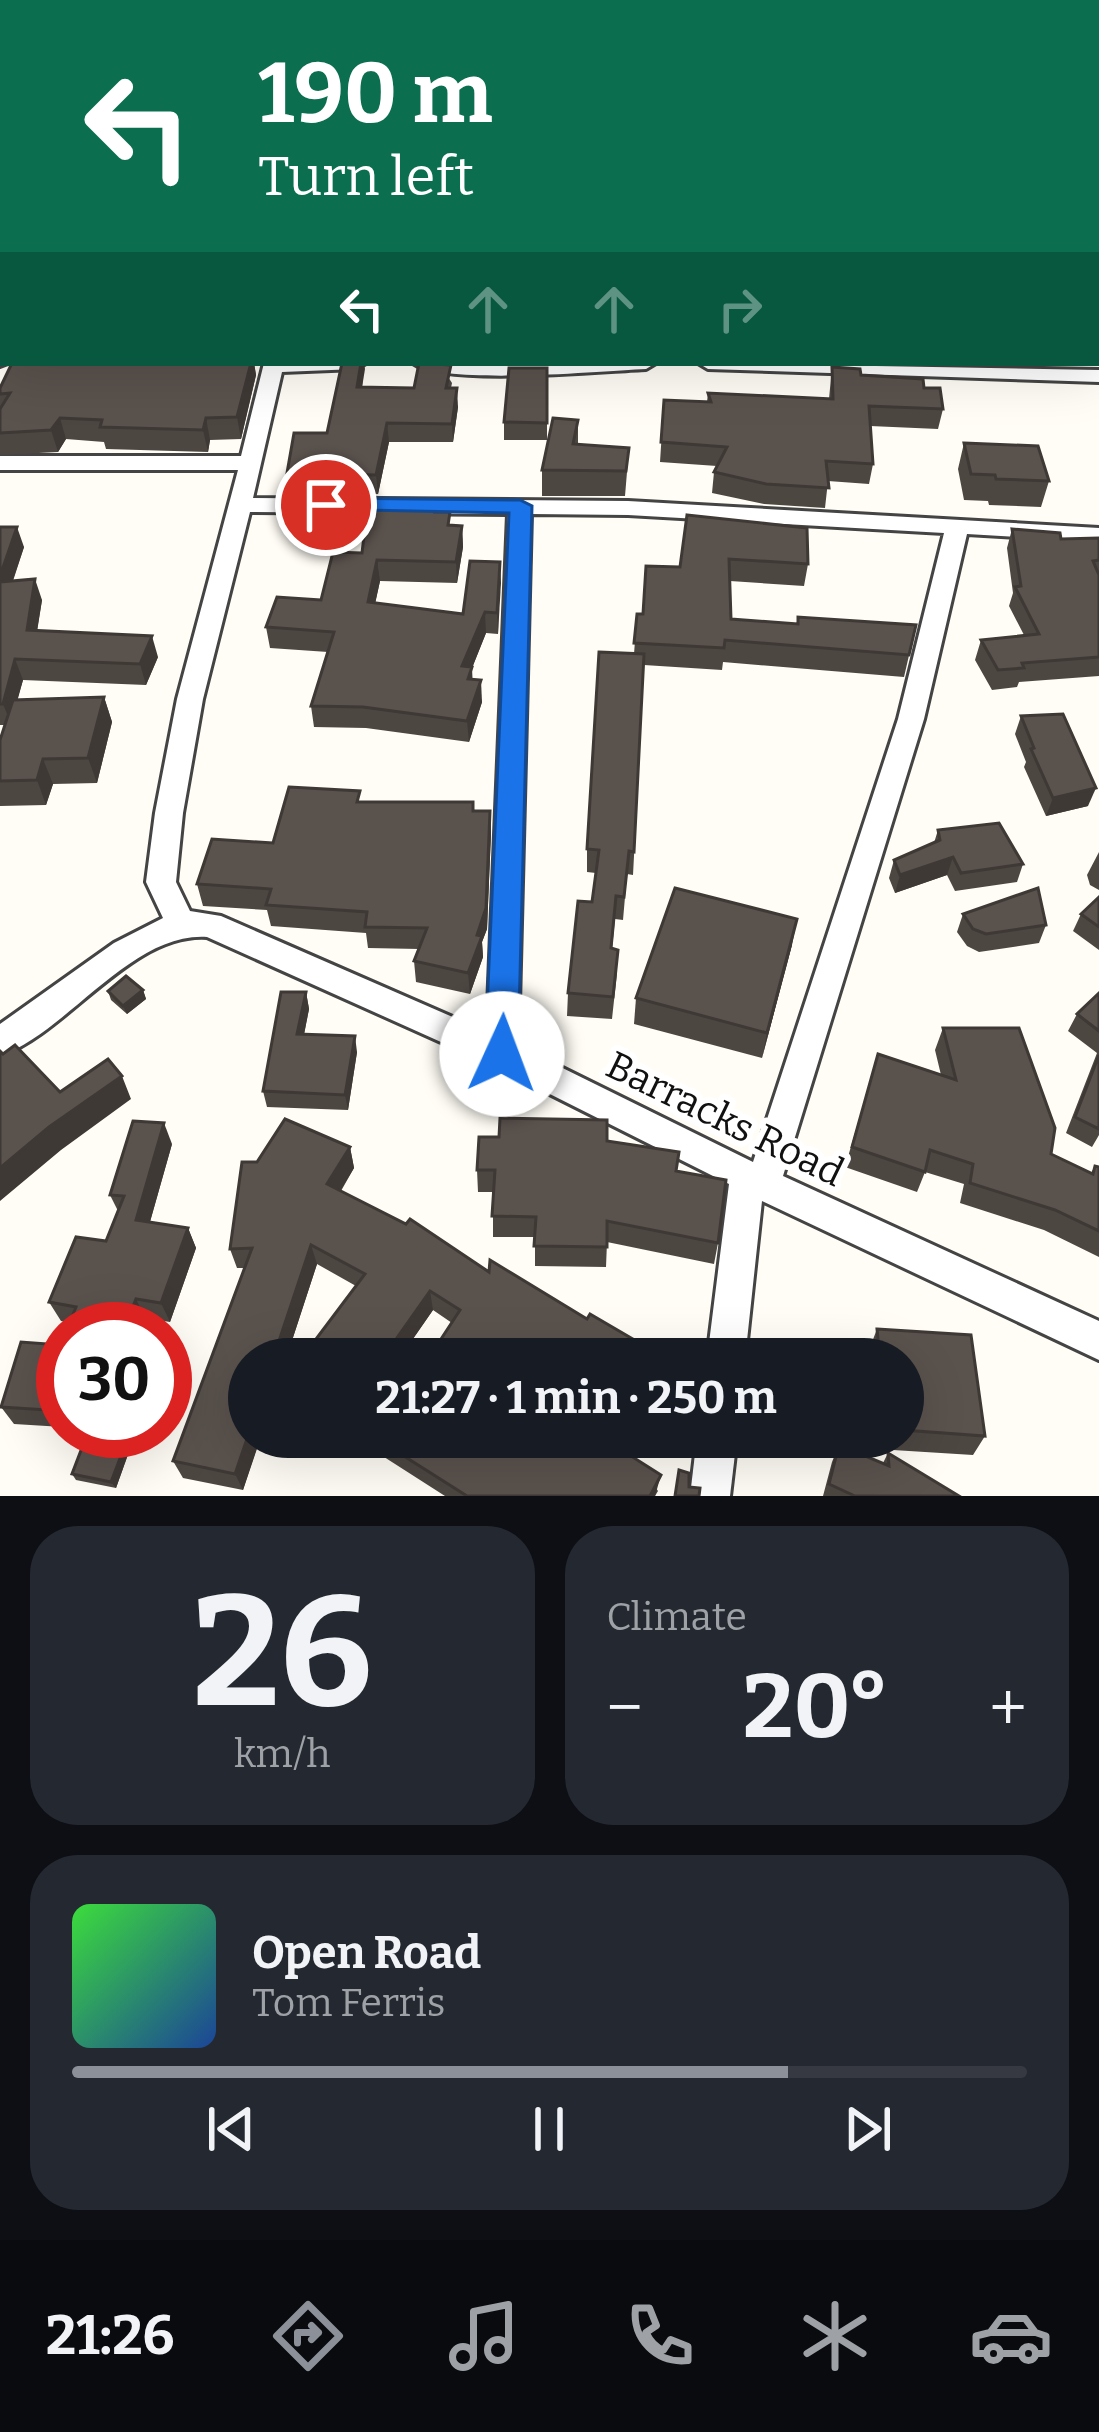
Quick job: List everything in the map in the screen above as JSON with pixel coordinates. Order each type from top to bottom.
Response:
[{"type":"street","points":[[0,1042],[125,952],[181,923],[160,881],[169,813],[190,699],[274,366]]},
{"type":"street","points":[[444,366],[555,366]]},
{"type":"street","points":[[922,366],[1099,376]]},
{"type":"street","points":[[0,464],[251,463]]},
{"type":"street","points":[[242,505],[520,506],[1099,535]]},
{"type":"street","points":[[502,1054],[520,506]]},
{"type":"street","points":[[729,1338],[755,1180],[911,719],[957,527]]},
{"type":"street","name":"Barracks Road","points":[[181,923],[210,925],[246,938],[502,1054],[755,1180],[1099,1341]]},
{"type":"street","points":[[710,1496],[715,1458]]},
{"type":"building","points":[[11,366],[250,366],[237,417],[206,418],[203,430],[100,427],[102,420],[60,418],[51,430],[0,433],[0,409],[10,393],[0,394]]},
{"type":"building","points":[[341,366],[360,366],[357,387],[414,388],[418,366],[451,366],[446,388],[457,388],[452,424],[387,423],[376,475],[287,473],[294,433],[327,433]]},
{"type":"building","points":[[832,367],[860,369],[861,375],[923,379],[924,388],[940,388],[943,409],[869,406],[873,464],[826,461],[829,488],[766,484],[714,472],[727,447],[661,442],[664,400],[711,402],[708,393],[833,399]]},
{"type":"building","points":[[509,368],[547,368],[547,423],[504,422]]},
{"type":"building","points":[[553,418],[578,420],[573,444],[629,448],[626,471],[542,470]]},
{"type":"building","points":[[964,443],[1038,446],[1049,481],[971,474]]},
{"type":"building","points":[[368,502],[437,503],[435,512],[450,512],[448,525],[462,526],[456,562],[377,560],[368,602],[463,614],[470,561],[500,562],[497,613],[485,612],[462,666],[472,667],[468,679],[481,680],[467,721],[363,707],[311,706],[334,632],[266,627],[277,597],[321,600],[333,552],[362,553]]},
{"type":"building","points":[[687,515],[807,528],[808,564],[729,559],[731,619],[798,624],[798,617],[916,625],[909,655],[725,640],[724,648],[634,643],[637,614],[643,614],[646,566],[680,567]]},
{"type":"building","points":[[0,527],[17,527],[0,576]]},
{"type":"building","points":[[1012,529],[1060,533],[1061,539],[1099,538],[1099,560],[1093,561],[1099,575],[1099,657],[1022,663],[1024,668],[998,670],[981,640],[1039,634],[1015,587],[1021,586]]},
{"type":"building","points":[[35,579],[27,630],[152,636],[140,664],[15,659],[0,704],[0,582]]},
{"type":"building","points":[[599,652],[644,654],[634,852],[629,851],[624,897],[616,896],[611,948],[618,950],[613,997],[568,993],[578,901],[592,902],[599,850],[587,849]]},
{"type":"building","points":[[104,697],[88,758],[43,759],[37,780],[0,781],[0,740],[13,700]]},
{"type":"building","points":[[1063,714],[1096,788],[1053,798],[1021,716]]},
{"type":"building","points":[[289,787],[360,791],[357,802],[473,802],[473,811],[490,811],[486,908],[477,935],[482,936],[468,973],[414,961],[427,928],[365,927],[367,912],[266,905],[271,889],[197,884],[212,839],[273,843]]},
{"type":"building","points":[[999,823],[1023,864],[961,873],[953,857],[900,875],[894,860],[940,840],[938,830]]},
{"type":"building","points":[[675,888],[797,919],[767,1033],[636,998]]},
{"type":"building","points":[[1038,888],[1046,925],[986,934],[973,929],[963,914]]},
{"type":"building","points":[[1099,897],[1099,927],[1081,914]]},
{"type":"building","points":[[126,976],[143,990],[123,1006],[108,991]]},
{"type":"building","points":[[281,992],[306,992],[297,1034],[355,1036],[345,1095],[263,1091]]},
{"type":"building","points":[[1099,993],[1099,1031],[1077,1014]]},
{"type":"building","points":[[943,1028],[1019,1028],[1055,1128],[1051,1154],[1093,1174],[1095,1166],[1099,1167],[1099,1231],[1055,1210],[970,1183],[973,1164],[930,1150],[925,1172],[852,1147],[878,1054],[956,1080]]},
{"type":"building","points":[[15,1045],[60,1092],[108,1059],[122,1076],[0,1168],[0,1051],[3,1054]]},
{"type":"building","points":[[1099,1055],[1099,1129],[1075,1117]]},
{"type":"building","points":[[500,1118],[607,1120],[607,1141],[679,1152],[676,1171],[726,1180],[718,1243],[607,1221],[607,1247],[534,1246],[536,1217],[492,1216],[495,1170],[477,1170],[479,1137],[499,1137]]},
{"type":"building","points":[[285,1119],[350,1147],[327,1184],[406,1224],[410,1219],[489,1272],[490,1260],[587,1319],[590,1314],[631,1338],[442,1338],[460,1310],[430,1291],[397,1338],[317,1338],[365,1274],[311,1245],[280,1338],[228,1338],[228,1458],[240,1458],[235,1474],[173,1461],[192,1458],[192,1410],[252,1248],[230,1249],[242,1162],[257,1162]]},
{"type":"building","points":[[133,1121],[164,1123],[136,1220],[188,1228],[161,1302],[49,1302],[76,1237],[106,1241],[124,1196],[110,1195]]},
{"type":"building","points":[[877,1329],[971,1335],[985,1436],[924,1432],[924,1338],[878,1338]]},
{"type":"building","points":[[21,1342],[36,1343],[36,1409],[1,1407]]},
{"type":"building","points":[[78,1458],[120,1458],[111,1482],[72,1474]]},
{"type":"building","points":[[407,1458],[634,1458],[661,1475],[650,1496],[467,1496]]},
{"type":"building","points":[[836,1458],[870,1458],[889,1466],[888,1458],[896,1458],[959,1496],[855,1496],[829,1484]]},
{"type":"building","points":[[679,1470],[689,1473],[689,1487],[700,1488],[699,1496],[675,1496]]},
{"type":"route","points":[[326,505],[520,506],[502,1054]]}]
